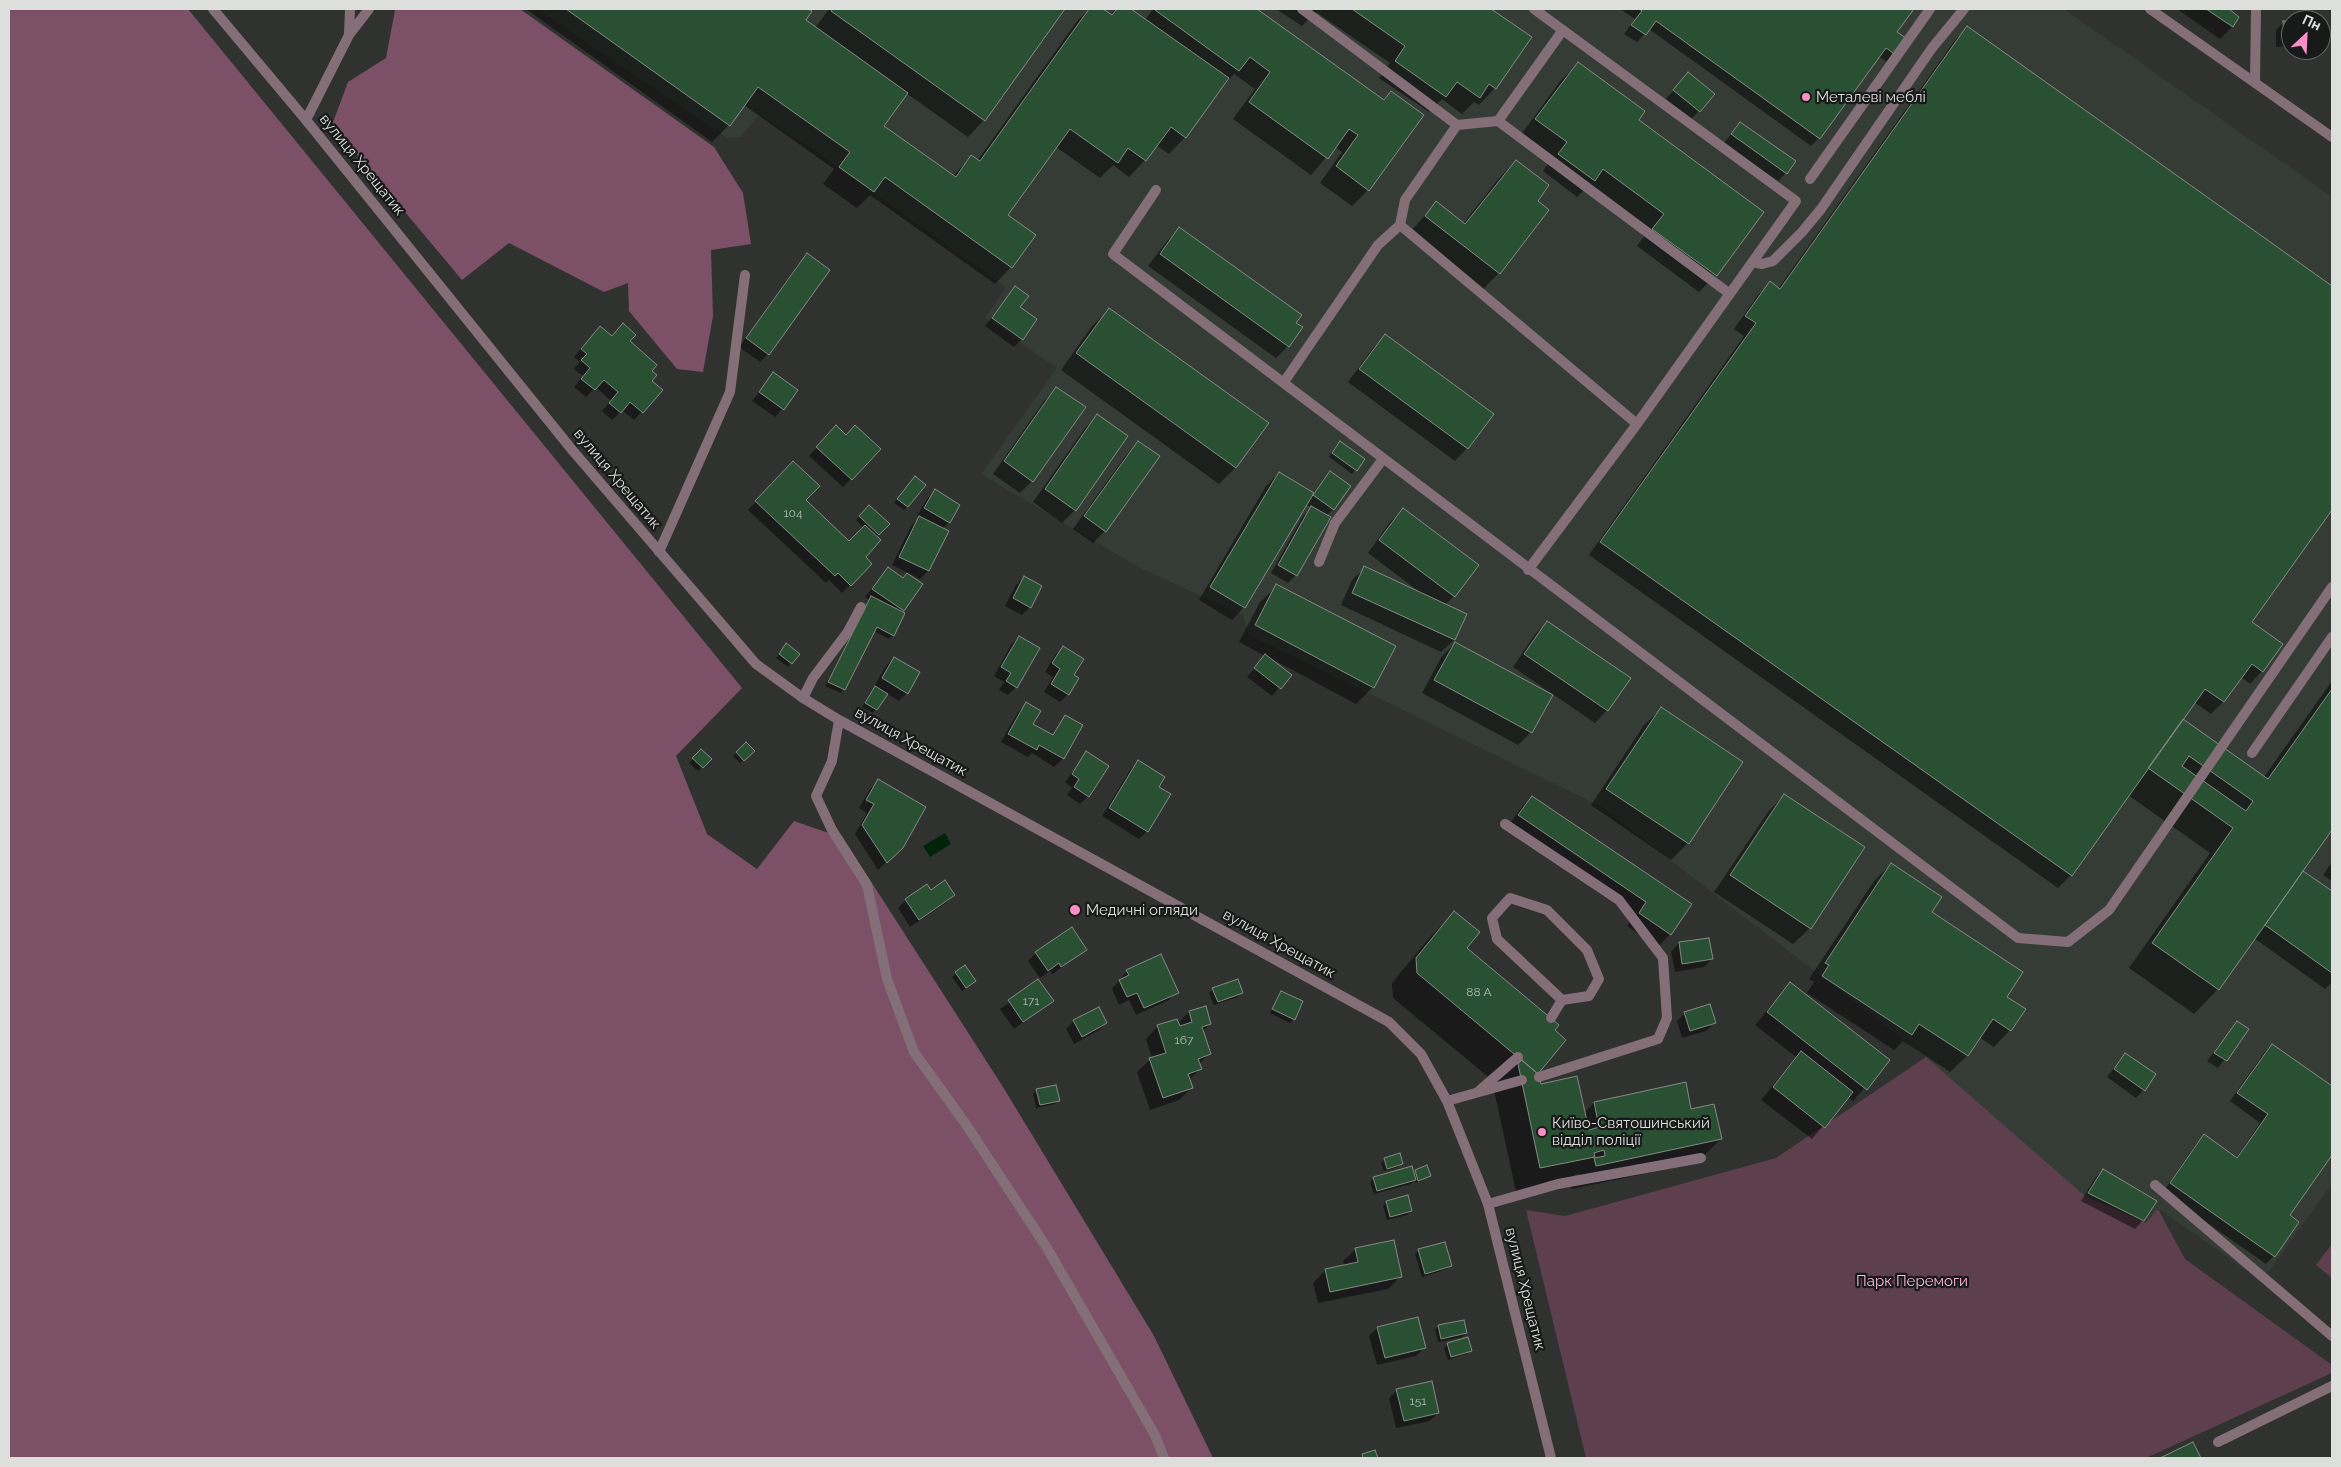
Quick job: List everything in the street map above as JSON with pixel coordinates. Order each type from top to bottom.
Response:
[{"type":"street","name":"вулиця Хрещатик","points":[[213,9],[306,120],[573,451],[756,664],[802,698],[839,720],[1389,1022],[1421,1054],[1446,1101],[1488,1204],[1551,1458]]},
{"type":"street","points":[[349,34],[350,9]]},
{"type":"street","points":[[306,120],[349,34],[369,9]]},
{"type":"street","points":[[1302,9],[1458,125],[1498,121],[1730,294]]},
{"type":"street","points":[[1528,570],[1637,424],[1796,201],[1534,9]]},
{"type":"street","points":[[1810,179],[1930,9]]},
{"type":"street","points":[[1753,262],[1762,264],[1773,261],[1802,232],[1821,209],[1932,48],[1964,9]]},
{"type":"street","points":[[2150,9],[2255,81],[2332,137]]},
{"type":"street","points":[[2255,81],[2256,9]]},
{"type":"street","points":[[1498,121],[1563,30]]},
{"type":"street","points":[[1284,382],[1378,245],[1400,225],[1404,200],[1458,125]]},
{"type":"street","points":[[1156,190],[1113,254],[1284,382],[1528,570],[2018,938],[2068,942],[2109,910],[2332,587]]},
{"type":"street","points":[[1400,225],[1637,424]]},
{"type":"street","points":[[659,552],[730,392],[745,275]]},
{"type":"street","points":[[1319,562],[1335,522],[1383,459]]},
{"type":"street","points":[[802,698],[814,678],[847,633],[861,607]]},
{"type":"street","points":[[2252,753],[2332,637]]},
{"type":"street","points":[[839,720],[832,761],[816,796],[832,830],[867,885],[887,979],[914,1052],[967,1126],[1047,1248],[1155,1435],[1164,1458]]},
{"type":"street","points":[[1505,824],[1619,900],[1663,958],[1667,1018],[1658,1039],[1539,1077]]},
{"type":"street","points":[[1550,1018],[1562,1000],[1589,996],[1599,979],[1587,950],[1547,910],[1510,898],[1492,918],[1497,939],[1562,1000]]},
{"type":"street","points":[[1477,1092],[1518,1057]]},
{"type":"street","points":[[1446,1101],[1522,1080]]},
{"type":"street","points":[[1488,1204],[1558,1184],[1701,1158]]},
{"type":"street","points":[[2155,1185],[2332,1336]]},
{"type":"street","points":[[2218,1442],[2332,1386]]},
{"type":"shaded area","points":[[9,9],[188,9],[742,688],[676,756],[707,834],[757,869],[794,821],[843,838],[1003,1087],[1154,1336],[1213,1458],[9,1458]]},
{"type":"shaded area","points":[[520,9],[714,147],[743,193],[751,244],[711,250],[713,316],[703,372],[677,369],[629,311],[628,283],[604,292],[509,243],[462,280],[332,125],[348,82],[386,58],[395,10]]},
{"type":"shaded area","points":[[537,9],[2064,9],[2332,197],[2332,1184],[2262,1281],[2159,1209],[2146,1224],[2085,1196],[1926,1057],[1600,806],[1249,635],[1243,615],[1142,569],[981,474],[1057,368],[985,318],[1006,288],[818,153],[759,115],[741,137],[727,138]]},
{"type":"shaded area","points":[[945,833],[951,844],[930,857],[923,846]]},
{"type":"green space","name":"Парк Перемоги","points":[[1926,1057],[2085,1196],[2146,1223],[2158,1209],[2185,1259],[2332,1365],[2332,1373],[2146,1458],[1586,1458],[1526,1210],[1565,1216],[1776,1158]]},
{"type":"green space","points":[[2332,1244],[2332,1278],[2316,1265]]},
{"type":"building","points":[[566,9],[808,9],[812,11],[806,20],[908,93],[884,126],[956,177],[971,155],[980,161],[1089,9],[1103,9],[1112,15],[1117,9],[1131,9],[1229,78],[1186,138],[1171,127],[1146,161],[1128,148],[1118,163],[1070,129],[1008,215],[1036,235],[1012,268],[885,177],[874,192],[839,167],[850,152],[758,87],[730,126]]},
{"type":"building","points":[[832,9],[1065,9],[985,121],[831,11]]},
{"type":"building","points":[[1156,9],[1257,9],[1384,100],[1391,91],[1424,115],[1369,191],[1336,166],[1358,135],[1349,129],[1328,159],[1249,102],[1270,72],[1250,57],[1239,71]]},
{"type":"building","points":[[1352,9],[1491,9],[1532,37],[1496,89],[1489,84],[1480,98],[1457,82],[1446,97],[1395,61],[1405,46]]},
{"type":"building","name":"Металеві меблі","points":[[1639,9],[1914,9],[1897,32],[1907,39],[1896,55],[1886,48],[1820,139],[1656,21],[1646,35],[1631,25],[1642,11]]},
{"type":"building","points":[[2206,9],[2229,9],[2239,17],[2233,27]]},
{"type":"building","points":[[1967,26],[2332,286],[2332,510],[2252,622],[2283,644],[2263,672],[2252,664],[2224,702],[2205,689],[2072,876],[1600,542],[1756,323],[1745,316],[1770,281],[1780,289]]},
{"type":"building","points":[[1578,62],[1645,111],[1639,120],[1764,212],[1717,276],[1652,229],[1664,214],[1603,169],[1595,181],[1558,154],[1567,142],[1535,119]]},
{"type":"building","points":[[1688,72],[1715,94],[1700,112],[1673,90]]},
{"type":"building","points":[[1740,122],[1796,161],[1787,174],[1731,134]]},
{"type":"building","points":[[1516,160],[1549,185],[1538,201],[1549,210],[1500,274],[1425,216],[1436,201],[1465,224]]},
{"type":"building","points":[[1179,227],[1302,315],[1296,323],[1303,327],[1289,347],[1160,254]]},
{"type":"building","points":[[807,253],[830,270],[769,355],[746,338]]},
{"type":"building","points":[[1015,286],[1029,296],[1020,307],[1037,319],[1023,340],[992,318]]},
{"type":"building","points":[[1109,308],[1269,423],[1236,468],[1076,353]]},
{"type":"building","points":[[623,323],[636,335],[630,341],[657,365],[652,371],[657,375],[652,381],[663,390],[643,413],[630,402],[621,413],[609,403],[618,392],[604,380],[595,390],[581,379],[590,368],[581,360],[587,354],[581,349],[600,326],[612,336]]},
{"type":"building","points":[[1385,334],[1494,414],[1468,449],[1359,369]]},
{"type":"building","points":[[773,372],[798,390],[784,410],[759,392]]},
{"type":"building","points":[[1056,387],[1086,407],[1033,482],[1004,461]]},
{"type":"building","points":[[1097,414],[1128,436],[1076,511],[1045,489]]},
{"type":"building","points":[[836,425],[846,435],[855,425],[881,449],[852,480],[816,447]]},
{"type":"building","points":[[1138,441],[1160,456],[1106,532],[1084,516]]},
{"type":"building","points":[[1340,441],[1365,459],[1357,471],[1332,453]]},
{"type":"building","points":[[793,461],[820,486],[806,500],[849,541],[865,525],[881,540],[866,557],[872,564],[851,586],[838,573],[835,576],[755,501]]},
{"type":"building","points":[[1330,471],[1351,486],[1334,510],[1313,495]]},
{"type":"building","points":[[1279,472],[1314,493],[1245,608],[1210,587]]},
{"type":"building","points":[[915,476],[926,485],[908,507],[897,499]]},
{"type":"building","points":[[935,489],[960,505],[950,523],[924,508]]},
{"type":"building","points":[[869,505],[890,524],[879,535],[859,516]]},
{"type":"building","points":[[1311,506],[1331,517],[1297,576],[1278,565]]},
{"type":"building","points":[[1403,508],[1479,565],[1455,597],[1379,540]]},
{"type":"building","points":[[919,516],[949,531],[929,571],[899,557]]},
{"type":"building","points":[[1364,566],[1467,614],[1455,640],[1352,593]]},
{"type":"building","points":[[888,567],[903,578],[907,573],[923,584],[904,611],[872,589]]},
{"type":"building","points":[[1024,576],[1042,586],[1031,608],[1013,598]]},
{"type":"building","points":[[1276,584],[1396,646],[1374,688],[1255,625]]},
{"type":"building","points":[[871,596],[905,613],[894,636],[877,627],[845,690],[828,682]]},
{"type":"building","points":[[1547,621],[1631,678],[1608,711],[1524,654]]},
{"type":"building","points":[[1019,636],[1040,648],[1017,688],[1006,681],[1011,673],[1001,667]]},
{"type":"building","points":[[1455,642],[1553,695],[1532,733],[1434,680]]},
{"type":"building","points":[[786,643],[800,654],[792,664],[779,654]]},
{"type":"building","points":[[1063,646],[1084,659],[1074,675],[1079,678],[1069,695],[1051,684],[1060,669],[1052,663]]},
{"type":"building","points":[[1265,654],[1292,675],[1281,689],[1254,668]]},
{"type":"building","points":[[894,657],[920,672],[908,694],[882,678]]},
{"type":"building","points":[[875,686],[888,694],[877,710],[865,703]]},
{"type":"building","points":[[2332,689],[2332,830],[2219,990],[2152,943],[2233,828],[2148,768],[2183,719],[2268,779]],"holes":[[[2189,756],[2253,801],[2246,811],[2182,766]]]},
{"type":"building","points":[[1026,702],[1041,711],[1033,724],[1053,735],[1065,715],[1083,725],[1064,759],[1039,745],[1037,750],[1008,734]]},
{"type":"building","points":[[1661,707],[1743,762],[1689,844],[1606,789]]},
{"type":"building","points":[[746,742],[755,751],[744,761],[736,752]]},
{"type":"building","points":[[701,749],[712,759],[703,768],[692,758]]},
{"type":"building","points":[[1086,751],[1109,766],[1089,797],[1074,787],[1079,779],[1072,774]]},
{"type":"building","points":[[1138,760],[1165,777],[1159,787],[1171,794],[1148,832],[1109,808]]},
{"type":"building","points":[[878,779],[926,807],[903,848],[887,863],[862,825],[874,804],[866,800]]},
{"type":"building","points":[[1784,794],[1865,847],[1811,929],[1730,875]]},
{"type":"building","points":[[1532,796],[1692,904],[1671,935],[1639,913],[1646,902],[1518,815]]},
{"type":"building","points":[[1891,863],[1942,897],[1932,912],[2023,972],[2007,997],[2026,1009],[2011,1031],[1993,1019],[1968,1056],[1919,1024],[1912,1035],[1822,976],[1829,965],[1825,963]]},
{"type":"building","points":[[2303,871],[2332,891],[2332,973],[2265,925]]},
{"type":"building","points":[[945,880],[955,895],[919,920],[905,899],[927,884],[931,890]]},
{"type":"building","points":[[1454,911],[1480,932],[1467,948],[1559,1025],[1555,1030],[1566,1040],[1538,1074],[1417,973],[1416,958]]},
{"type":"building","points":[[1072,927],[1087,950],[1061,967],[1059,963],[1048,971],[1035,952]]},
{"type":"building","points":[[1709,938],[1713,959],[1682,964],[1679,942]]},
{"type":"building","points":[[1161,954],[1179,993],[1144,1008],[1137,993],[1127,997],[1119,980],[1129,975],[1126,970]]},
{"type":"building","points":[[965,965],[976,981],[966,988],[955,972]]},
{"type":"building","points":[[1038,979],[1054,1001],[1023,1022],[1008,1000]]},
{"type":"building","points":[[1238,979],[1243,993],[1218,1002],[1212,988]]},
{"type":"building","points":[[1790,982],[1890,1060],[1867,1090],[1767,1012]]},
{"type":"building","points":[[1281,991],[1303,1001],[1295,1020],[1272,1009]]},
{"type":"building","points":[[1710,1004],[1716,1023],[1690,1031],[1684,1012]]},
{"type":"building","points":[[1206,1006],[1211,1024],[1202,1027],[1211,1054],[1198,1059],[1202,1069],[1188,1074],[1193,1088],[1163,1098],[1149,1058],[1166,1053],[1157,1025],[1177,1019],[1180,1026],[1192,1022],[1189,1011]]},
{"type":"building","points":[[1099,1007],[1107,1023],[1082,1037],[1073,1020]]},
{"type":"building","points":[[2237,1021],[2249,1029],[2227,1061],[2214,1053]]},
{"type":"building","points":[[2272,1044],[2332,1086],[2332,1155],[2290,1215],[2299,1222],[2275,1257],[2170,1183],[2204,1134],[2237,1158],[2268,1114],[2237,1093]]},
{"type":"building","points":[[1801,1051],[1853,1092],[1825,1128],[1773,1087]]},
{"type":"building","points":[[2125,1053],[2156,1074],[2145,1091],[2114,1069]]},
{"type":"building","points":[[1522,1060],[1538,1074],[1541,1084],[1577,1076],[1589,1130],[1599,1127],[1594,1102],[1686,1082],[1691,1109],[1714,1104],[1722,1139],[1596,1166],[1594,1158],[1605,1156],[1604,1150],[1594,1153],[1595,1157],[1540,1168],[1518,1064]]},
{"type":"building","points":[[1056,1085],[1060,1101],[1040,1105],[1036,1089]]},
{"type":"building","points":[[1400,1153],[1403,1164],[1387,1169],[1384,1158]]},
{"type":"building","points":[[1427,1165],[1431,1176],[1418,1181],[1415,1170]]},
{"type":"building","points":[[1412,1166],[1416,1180],[1377,1191],[1373,1177]]},
{"type":"building","points":[[2103,1169],[2157,1201],[2144,1221],[2088,1193]]},
{"type":"building","points":[[1408,1195],[1412,1211],[1390,1217],[1386,1201]]},
{"type":"building","points":[[1394,1240],[1402,1277],[1330,1292],[1325,1269],[1358,1262],[1355,1248]]},
{"type":"building","points":[[1445,1242],[1452,1266],[1425,1274],[1418,1249]]},
{"type":"building","points":[[1418,1317],[1426,1348],[1385,1358],[1377,1327]]},
{"type":"building","points":[[1464,1320],[1467,1333],[1441,1339],[1438,1325]]},
{"type":"building","points":[[1468,1337],[1472,1351],[1451,1357],[1447,1343]]},
{"type":"building","points":[[1432,1381],[1439,1413],[1404,1421],[1396,1389]]},
{"type":"building","points":[[2193,1442],[2201,1458],[2160,1458]]},
{"type":"building","points":[[1375,1450],[1378,1458],[1363,1458],[1362,1454]]},
{"type":"place","name":"Металеві меблі","points":[[1806,97]]},
{"type":"place","name":"Медичні огляди","points":[[1075,910]]},
{"type":"place","name":"Київо-Святошинський відділ поліції","points":[[1542,1132]]}]
